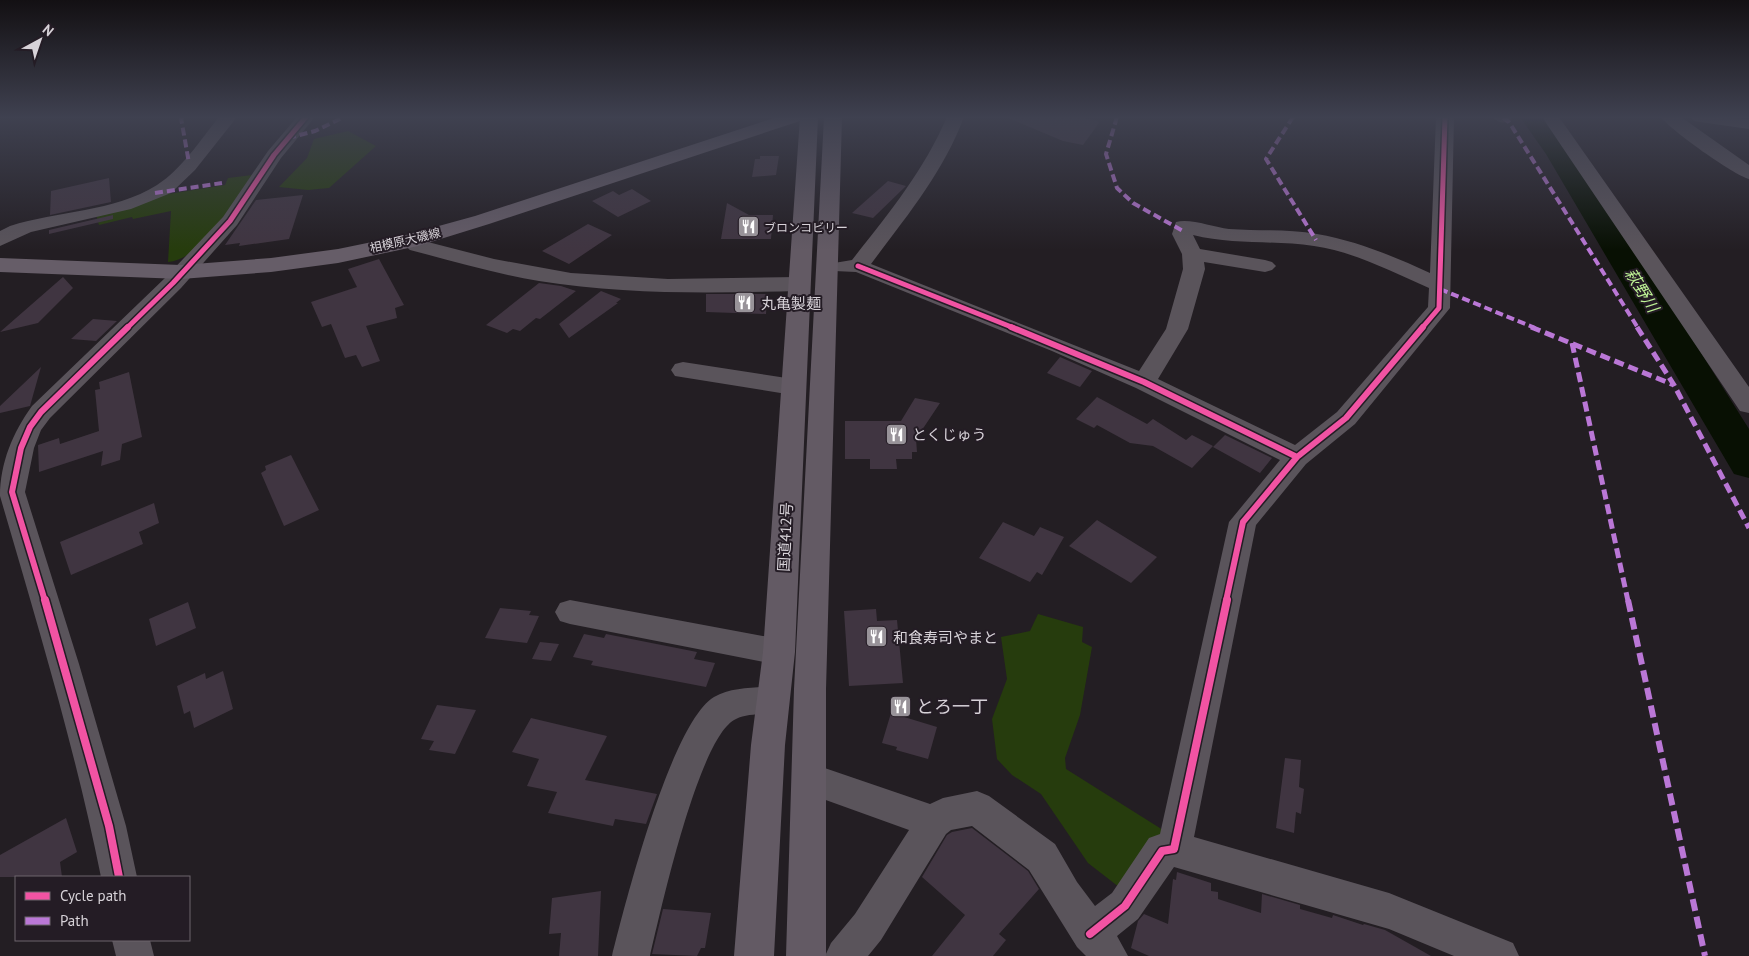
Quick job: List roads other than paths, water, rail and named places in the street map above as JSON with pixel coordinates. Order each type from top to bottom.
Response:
[{"type":"highway","name":"国道412号","points":[[754,956],[773,700],[779,652],[798,284],[808,162]]},
{"type":"highway","name":"国道412号","points":[[806,956],[810,689],[831,162]]},
{"type":"main road","name":"相模原大磯線","points":[[0,264],[181,272],[338,256],[410,240],[482,220],[659,162]]},
{"type":"street","points":[[0,240],[18,230],[95,212],[148,196],[166,188],[190,162]]},
{"type":"street","points":[[119,876],[109,826],[64,664],[12,492],[11,451],[52,399],[174,283],[181,272],[230,221],[269,162]]},
{"type":"street","points":[[858,266],[934,162]]},
{"type":"street","points":[[1174,849],[1243,522],[1297,458],[1346,418],[1439,308],[1444,162]]},
{"type":"street","points":[[1581,162],[1746,397]]},
{"type":"street","points":[[1732,162],[1749,173]]},
{"type":"street","points":[[1144,382],[1177,329],[1194,269],[1192,254],[1182,234],[1184,226],[1209,234],[1316,240],[1350,247],[1440,285]]},
{"type":"street","points":[[410,240],[417,246],[538,275],[582,280],[711,287],[798,284]]},
{"type":"street","points":[[1192,254],[1265,266]]},
{"type":"street","points":[[827,268],[858,266],[1060,346],[1144,382],[1297,458]]},
{"type":"street","points":[[683,370],[793,387]]},
{"type":"street","points":[[570,612],[779,652]]},
{"type":"street","points":[[631,956],[666,824],[696,748],[712,718],[724,707],[773,700]]},
{"type":"street","points":[[810,779],[934,822]]},
{"type":"street","points":[[844,956],[868,927],[934,822],[943,815],[977,808],[1042,856],[1064,895],[1100,945],[1162,851],[1174,849],[1389,911],[1500,956]]},
{"type":"street","points":[[131,941],[134,956]]},
{"type":"waterway","name":"萩野川","points":[[1565,162],[1749,463]]},
{"type":"place","name":"ブロンコビリー","points":[[748,227]]},
{"type":"place","name":"丸亀製麺","points":[[745,303]]},
{"type":"place","name":"とくじゅう","points":[[896,434]]},
{"type":"place","name":"和食寿司やまと","points":[[877,637]]},
{"type":"place","name":"とろ一丁","points":[[900,706]]}]
